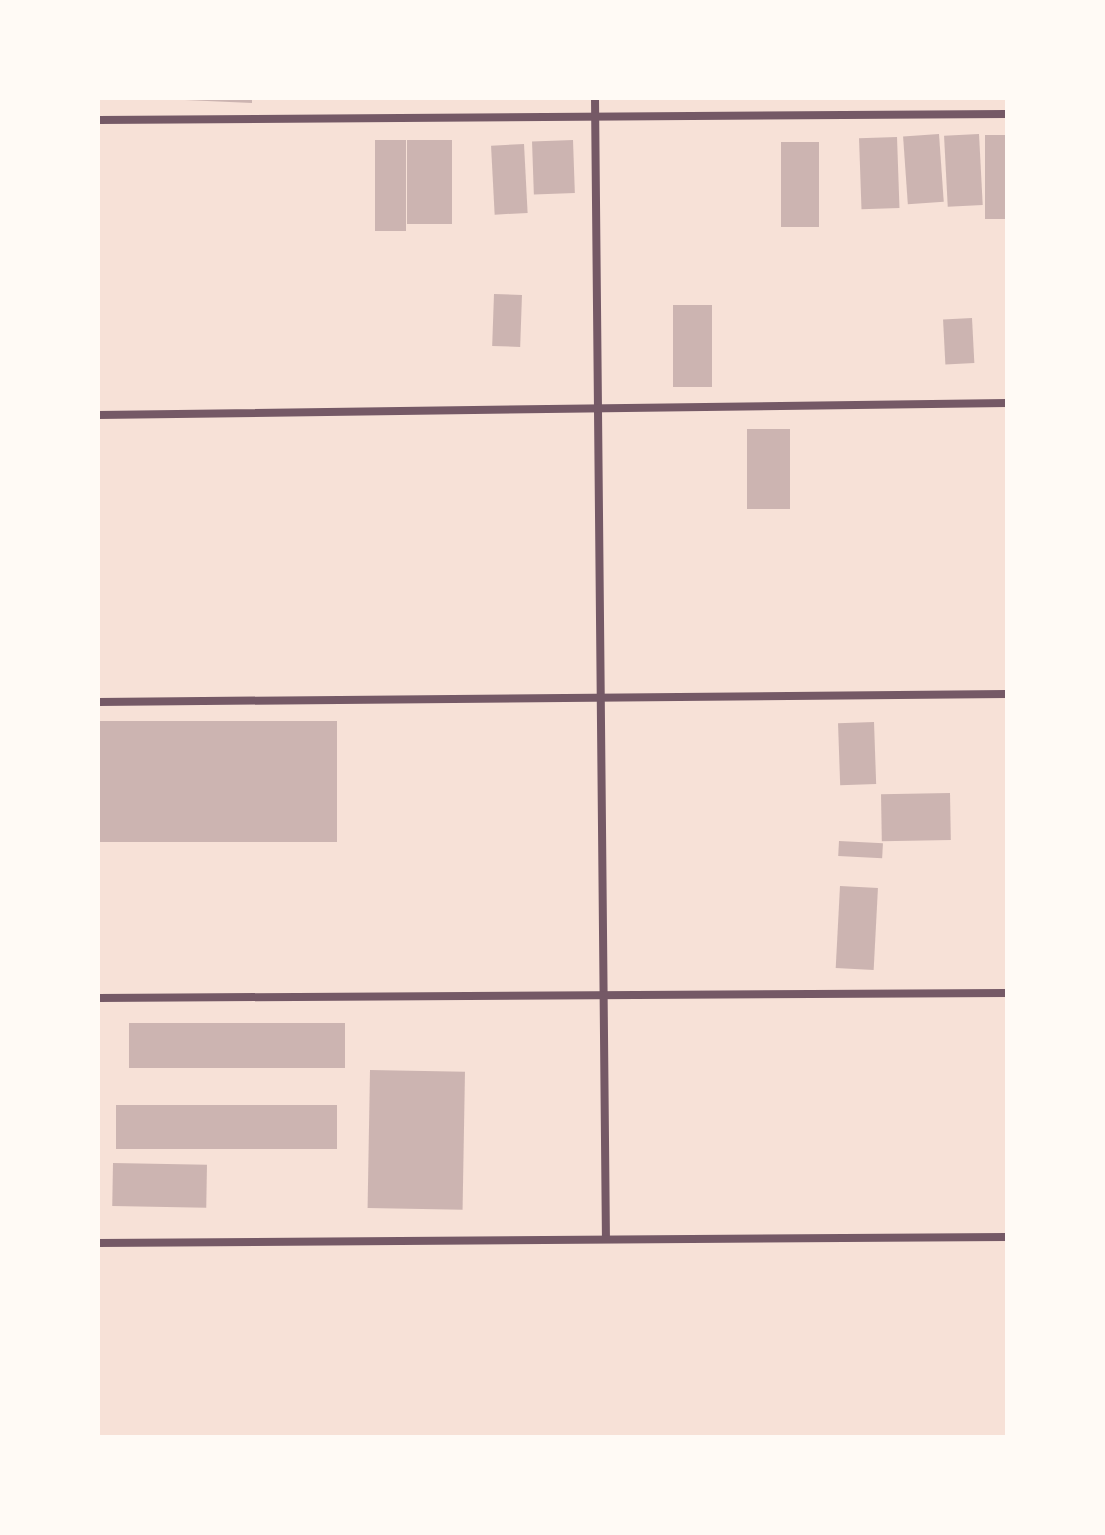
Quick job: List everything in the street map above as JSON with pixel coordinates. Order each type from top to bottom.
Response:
[{"type":"street","points":[[595,98],[600,996],[606,1238]]},
{"type":"street","points":[[98,120],[1007,114]]},
{"type":"street","points":[[98,415],[1007,403]]},
{"type":"street","points":[[98,702],[1007,694]]},
{"type":"street","points":[[98,998],[1007,993]]},
{"type":"street","points":[[98,1243],[1007,1237]]},
{"type":"building","points":[[140,98],[252,98],[252,103]]},
{"type":"building","points":[[939,134],[944,202],[908,204],[903,137]]},
{"type":"building","points":[[979,134],[983,205],[948,207],[944,136]]},
{"type":"building","points":[[985,135],[1007,135],[1007,219],[985,219]]},
{"type":"building","points":[[897,137],[899,208],[862,209],[859,138]]},
{"type":"building","points":[[375,140],[406,140],[406,231],[375,231]]},
{"type":"building","points":[[407,140],[452,140],[452,224],[407,224]]},
{"type":"building","points":[[573,140],[575,193],[534,194],[532,141]]},
{"type":"building","points":[[781,142],[819,142],[819,227],[781,227]]},
{"type":"building","points":[[524,144],[528,213],[495,215],[491,146]]},
{"type":"building","points":[[494,294],[522,295],[520,347],[492,346]]},
{"type":"building","points":[[673,305],[712,305],[712,387],[673,387]]},
{"type":"building","points":[[972,318],[974,363],[945,364],[943,320]]},
{"type":"building","points":[[747,429],[790,429],[790,509],[747,509]]},
{"type":"building","points":[[98,721],[337,721],[337,842],[98,842]]},
{"type":"building","points":[[874,722],[876,784],[840,785],[838,723]]},
{"type":"building","points":[[950,793],[951,840],[882,841],[881,794]]},
{"type":"building","points":[[839,841],[883,843],[882,858],[838,856]]},
{"type":"building","points":[[840,886],[878,888],[874,970],[836,968]]},
{"type":"building","points":[[129,1023],[345,1023],[345,1068],[129,1068]]},
{"type":"building","points":[[370,1070],[465,1072],[463,1210],[368,1208]]},
{"type":"building","points":[[116,1105],[337,1105],[337,1149],[116,1149]]},
{"type":"building","points":[[113,1163],[207,1165],[206,1208],[112,1206]]}]
